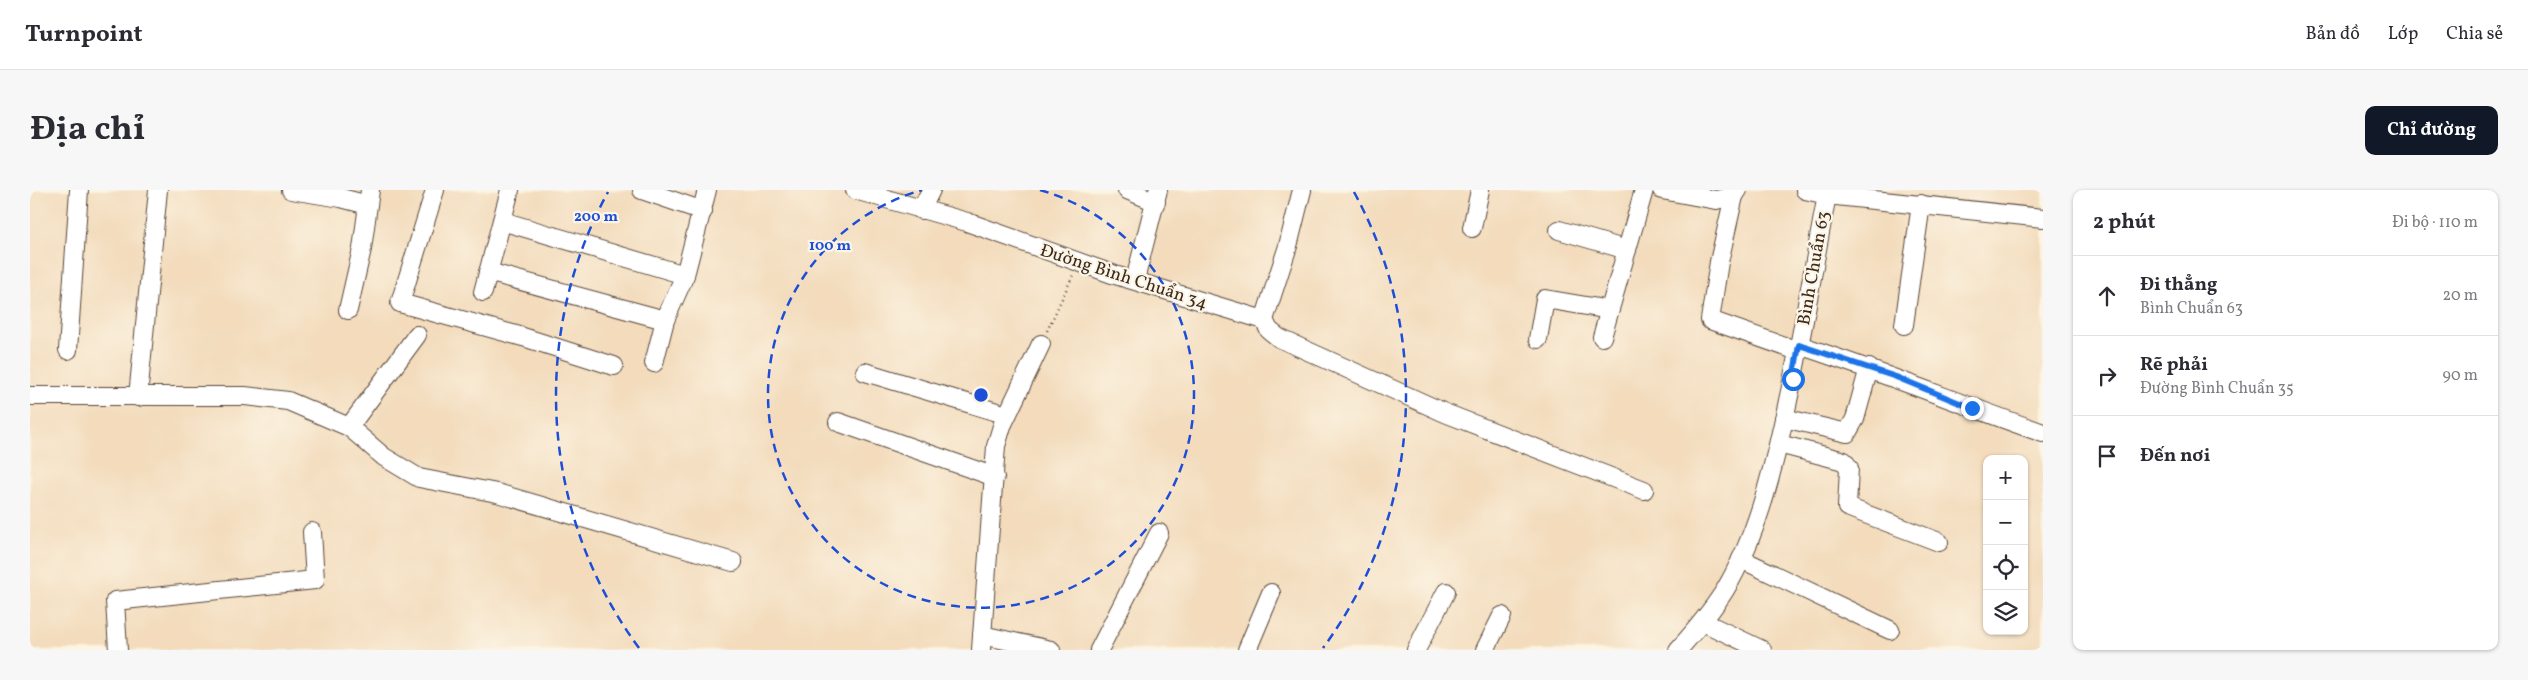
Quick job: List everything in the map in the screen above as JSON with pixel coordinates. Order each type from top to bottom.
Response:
[{"type":"street","points":[[68,350],[79,190]]},
{"type":"street","points":[[138,396],[158,190]]},
{"type":"street","points":[[291,190],[340,198],[369,197],[362,249],[348,310]]},
{"type":"street","points":[[435,190],[400,303],[523,337],[614,366]]},
{"type":"street","points":[[483,292],[510,190]]},
{"type":"street","points":[[642,190],[703,211]]},
{"type":"street","points":[[654,363],[665,320],[685,276],[707,190]]},
{"type":"street","name":"Đường Bình Chuẩn 34","points":[[855,190],[967,222],[1079,263],[1264,320]]},
{"type":"street","points":[[921,210],[931,190]]},
{"type":"street","points":[[1127,190],[1157,196],[1135,280]]},
{"type":"street","points":[[1302,190],[1288,246],[1264,320],[1270,330],[1280,338],[1427,405],[1644,490]]},
{"type":"street","points":[[1472,228],[1480,190]]},
{"type":"street","points":[[1602,337],[1644,190]]},
{"type":"street","points":[[1662,190],[1716,200],[1736,193]]},
{"type":"street","points":[[1804,190],[1831,193]]},
{"type":"street","points":[[1736,193],[1720,262],[1710,320],[1869,368],[2043,433]]},
{"type":"street","name":"Bình Chuẩn 63","points":[[1678,650],[1704,622],[1725,590],[1740,559],[1769,483],[1779,444],[1831,193],[2043,218]]},
{"type":"street","points":[[1904,325],[1921,204]]},
{"type":"street","points":[[502,221],[685,276]]},
{"type":"street","points":[[1559,230],[1627,250]]},
{"type":"street","points":[[488,272],[665,320]]},
{"type":"street","points":[[1538,339],[1545,299],[1610,310]]},
{"type":"street","points":[[349,427],[417,335]]},
{"type":"street","points":[[1041,344],[996,446],[982,642],[1051,650]]},
{"type":"street","points":[[1784,418],[1847,433],[1855,419],[1869,368]]},
{"type":"street","points":[[865,372],[1008,416]]},
{"type":"street","points":[[30,396],[245,396],[288,401],[349,427],[384,457],[419,478],[496,493],[733,562]]},
{"type":"street","points":[[838,422],[995,477]]},
{"type":"street","points":[[1779,444],[1844,461],[1849,468],[1847,507],[1939,542]]},
{"type":"street","points":[[118,650],[115,601],[315,580],[312,532]]},
{"type":"street","points":[[1100,650],[1159,534]]},
{"type":"street","points":[[1740,559],[1890,630]]},
{"type":"street","points":[[1416,650],[1446,592]]},
{"type":"street","points":[[1247,650],[1271,593]]},
{"type":"street","points":[[1485,650],[1502,616]]},
{"type":"street","points":[[1704,622],[1762,650]]},
{"type":"path","points":[[1041,344],[1079,263]]},
{"type":"route","points":[[1793,379],[1799,345],[1896,377],[1972,408]]}]
